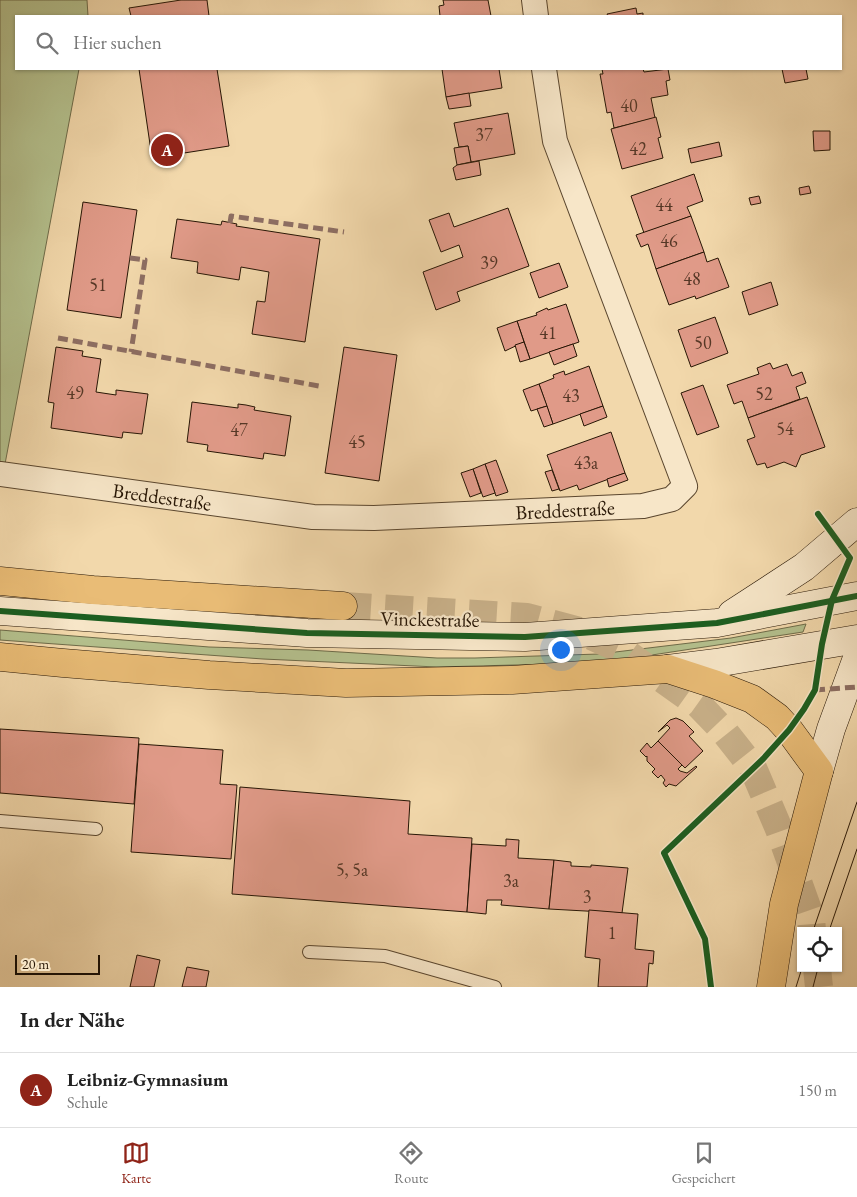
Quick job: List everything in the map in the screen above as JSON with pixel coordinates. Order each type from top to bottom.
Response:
[{"type":"main road","points":[[717,623],[804,568],[857,522]]},
{"type":"main road","points":[[0,581],[93,590],[343,606]]},
{"type":"main road","name":"Vinckestraße","points":[[0,611],[317,634],[525,637],[717,623],[857,596]]},
{"type":"main road","points":[[0,657],[209,675],[346,683],[512,680],[668,669],[716,663],[857,638]]},
{"type":"main road","points":[[771,987],[784,904],[831,729],[857,658]]},
{"type":"main road","points":[[668,669],[752,699],[777,716],[790,730],[819,771]]},
{"type":"street","points":[[534,0],[536,15]]},
{"type":"street","name":"Breddestraße","points":[[0,474],[313,517],[374,518],[633,507],[672,499],[685,486],[555,141],[544,70]]},
{"type":"lane","points":[[0,821],[96,830]]},
{"type":"lane","points":[[309,952],[385,956],[495,987]]},
{"type":"green space","points":[[0,0],[87,0],[88,15],[15,15],[15,70],[79,70],[5,464],[0,464]]},
{"type":"green space","points":[[806,624],[803,632],[619,660],[437,667],[263,659],[0,640],[0,630],[209,647],[308,650],[437,658],[475,658],[599,654],[731,638]]},
{"type":"building","points":[[181,0],[207,0],[209,15],[131,15],[129,8]]},
{"type":"building","points":[[443,0],[488,0],[491,15],[440,15],[439,6],[444,5]]},
{"type":"building","points":[[636,8],[637,14],[643,13],[643,15],[608,15]]},
{"type":"building","points":[[139,70],[217,70],[229,146],[152,158]]},
{"type":"building","points":[[442,70],[499,70],[502,88],[446,97]]},
{"type":"building","points":[[602,70],[643,70],[644,72],[668,70],[670,80],[666,81],[668,95],[651,98],[655,118],[614,128],[611,112],[607,113],[600,74],[603,74]]},
{"type":"building","points":[[782,70],[806,70],[808,79],[785,83]]},
{"type":"building","points":[[469,93],[471,106],[449,109],[446,97]]},
{"type":"building","points":[[508,113],[515,154],[471,162],[468,146],[459,147],[454,123]]},
{"type":"building","points":[[656,117],[661,137],[658,138],[663,158],[622,169],[611,129]]},
{"type":"building","points":[[813,131],[830,131],[830,150],[814,151]]},
{"type":"building","points":[[719,142],[722,156],[691,163],[688,149]]},
{"type":"building","points":[[468,146],[471,162],[457,165],[454,148]]},
{"type":"building","points":[[479,161],[481,175],[456,180],[453,168],[457,165]]},
{"type":"building","points":[[694,174],[703,201],[687,207],[691,216],[644,233],[631,196]]},
{"type":"building","points":[[809,186],[811,193],[800,195],[799,188]]},
{"type":"building","points":[[759,196],[761,203],[751,205],[749,198]]},
{"type":"building","points":[[83,202],[137,210],[121,318],[67,310]]},
{"type":"building","points":[[508,208],[529,266],[457,292],[460,301],[436,310],[423,272],[463,257],[459,245],[441,252],[429,220],[449,213],[454,227]]},
{"type":"building","points":[[691,216],[704,252],[656,269],[648,244],[641,247],[636,235]]},
{"type":"building","points":[[177,219],[221,225],[222,221],[237,224],[236,226],[320,239],[305,342],[252,334],[257,301],[265,302],[269,272],[241,267],[239,280],[197,273],[198,262],[171,258]]},
{"type":"building","points":[[704,252],[707,262],[718,258],[729,287],[696,299],[695,296],[669,305],[656,269]]},
{"type":"building","points":[[559,263],[568,287],[539,298],[530,273]]},
{"type":"building","points":[[771,282],[778,305],[749,315],[742,292]]},
{"type":"building","points":[[566,304],[579,342],[530,359],[517,321],[537,315],[536,313],[547,308],[548,310]]},
{"type":"building","points":[[715,317],[728,353],[691,367],[678,330]]},
{"type":"building","points":[[517,321],[524,342],[505,351],[497,328]]},
{"type":"building","points":[[524,342],[530,359],[520,362],[515,345]]},
{"type":"building","points":[[573,344],[577,356],[554,365],[549,352]]},
{"type":"building","points":[[56,347],[83,351],[82,356],[101,359],[96,392],[116,395],[116,390],[148,394],[142,434],[123,432],[122,438],[51,428],[54,403],[48,402]]},
{"type":"building","points":[[344,347],[397,355],[379,481],[325,473]]},
{"type":"building","points":[[770,363],[773,369],[787,364],[792,376],[802,372],[806,383],[796,387],[800,399],[748,418],[742,401],[734,404],[727,385],[759,374],[757,368]]},
{"type":"building","points":[[589,366],[603,406],[553,424],[539,384],[554,378],[553,375],[564,371],[565,375]]},
{"type":"building","points":[[539,384],[547,406],[531,411],[523,390]]},
{"type":"building","points":[[703,385],[719,427],[697,435],[681,393]]},
{"type":"building","points":[[807,397],[825,447],[801,455],[796,467],[784,462],[767,468],[765,463],[757,465],[747,440],[755,437],[748,418]]},
{"type":"building","points":[[192,402],[238,408],[238,404],[246,405],[255,407],[254,410],[291,416],[285,456],[264,453],[263,459],[207,451],[208,445],[187,442]]},
{"type":"building","points":[[547,406],[553,424],[544,427],[537,409]]},
{"type":"building","points":[[603,406],[607,417],[584,426],[580,414]]},
{"type":"building","points":[[611,432],[625,473],[579,490],[577,485],[560,491],[547,455]]},
{"type":"building","points":[[496,460],[508,492],[496,496],[485,464]]},
{"type":"building","points":[[485,464],[495,493],[483,497],[473,469]]},
{"type":"building","points":[[473,469],[481,493],[470,497],[461,473]]},
{"type":"building","points":[[552,470],[559,489],[552,491],[545,472]]},
{"type":"building","points":[[625,473],[628,480],[609,487],[607,479]]},
{"type":"building","points":[[676,718],[683,721],[694,732],[689,736],[703,751],[685,768],[658,741],[670,728],[667,725],[658,732],[670,720]]},
{"type":"building","points":[[0,729],[139,738],[134,804],[0,793]]},
{"type":"building","points":[[658,741],[682,765],[678,769],[680,771],[687,773],[697,767],[676,786],[669,784],[666,787],[663,783],[665,780],[661,775],[658,778],[652,772],[655,769],[647,761],[647,756],[640,751],[647,743],[651,748]]},
{"type":"building","points":[[139,744],[223,750],[220,784],[237,785],[231,859],[131,852]]},
{"type":"building","points":[[240,787],[410,801],[408,834],[472,838],[467,912],[232,894]]},
{"type":"building","points":[[506,839],[519,840],[518,858],[554,860],[549,909],[501,905],[502,900],[487,900],[486,914],[467,912],[472,844],[506,846]]},
{"type":"building","points":[[554,860],[571,862],[571,866],[591,867],[591,865],[628,868],[622,913],[549,909]]},
{"type":"building","points":[[589,910],[638,914],[635,949],[654,951],[653,964],[649,963],[647,987],[598,987],[600,959],[585,957]]},
{"type":"building","points":[[137,955],[160,960],[154,987],[130,987]]},
{"type":"building","points":[[187,967],[209,971],[206,987],[182,987]]},
{"type":"tunnel","points":[[343,606],[527,617],[580,631],[622,650],[699,705],[723,730],[753,768],[779,829],[811,918],[812,927]]},
{"type":"tunnel","points":[[817,972],[819,987]]},
{"type":"tram line","points":[[814,927],[857,802]]},
{"type":"tram line","points":[[830,927],[857,849]]},
{"type":"tram line","points":[[796,987],[801,972]]},
{"type":"tram line","points":[[813,987],[817,972]]},
{"type":"marked path","points":[[230,223],[231,216],[344,232]]},
{"type":"marked path","points":[[130,258],[145,260],[131,352]]},
{"type":"marked path","points":[[58,338],[319,386]]},
{"type":"marked path","points":[[815,690],[857,687]]},
{"type":"cycle path","points":[[711,987],[705,939],[664,853],[763,759],[789,730],[815,690],[822,644],[832,600],[850,558],[818,514]]},
{"type":"cycle path","points":[[0,611],[307,633],[525,637],[717,623],[857,596]]},
{"type":"place","name":"Leibniz-Gymnasium","points":[[167,150]]}]
